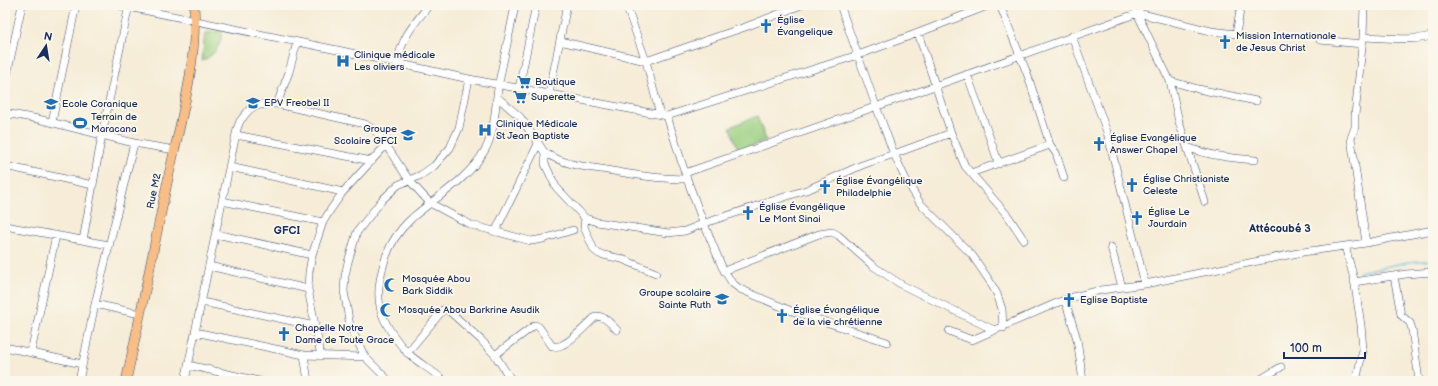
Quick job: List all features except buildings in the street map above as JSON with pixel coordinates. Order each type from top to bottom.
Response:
[{"type":"main road","name":"Rue M2","points":[[126,381],[175,150],[189,73],[195,20],[194,5]]},
{"type":"street","points":[[5,84],[22,5]]},
{"type":"street","points":[[52,122],[76,5]]},
{"type":"street","points":[[119,5],[468,79],[663,115],[858,55],[990,5]]},
{"type":"street","points":[[398,63],[401,46],[407,33],[429,5]]},
{"type":"street","points":[[444,381],[407,353],[389,331],[384,321],[378,300],[378,286],[389,248],[394,238],[412,218],[444,194],[471,169],[485,150],[491,135],[499,85],[515,5]]},
{"type":"street","points":[[520,88],[536,5]]},
{"type":"street","points":[[549,94],[567,5]]},
{"type":"street","points":[[626,5],[663,115],[686,176],[724,271],[732,283],[740,289],[789,310],[887,342]]},
{"type":"street","points":[[560,41],[646,61],[748,26],[801,5]]},
{"type":"street","points":[[840,5],[894,154],[905,178],[920,203],[972,255],[989,280],[997,294],[1002,309],[1003,328]]},
{"type":"street","points":[[1000,5],[1028,76],[1050,145],[1056,153],[1064,178]]},
{"type":"street","points":[[1133,5],[1170,81],[1177,115],[1205,202]]},
{"type":"street","points":[[497,97],[520,117],[545,153],[562,162],[662,179],[686,176],[876,106],[936,86],[1138,13],[1211,31],[1236,34],[1241,5]]},
{"type":"street","points":[[1364,5],[1363,40],[1355,115],[1356,122],[1351,138],[1366,243]]},
{"type":"street","points":[[83,240],[102,135],[129,6]]},
{"type":"street","points":[[918,33],[952,133],[965,166],[1008,216],[1024,240]]},
{"type":"street","points":[[1320,40],[1363,40],[1426,37],[1433,35]]},
{"type":"street","points":[[1072,36],[1107,132],[1145,284]]},
{"type":"street","points":[[277,104],[289,72],[297,42]]},
{"type":"street","points":[[967,74],[999,164]]},
{"type":"street","points":[[389,381],[365,357],[350,326],[344,291],[348,262],[357,232],[382,200],[398,185],[421,175],[434,166],[450,148],[459,128],[468,79]]},
{"type":"street","points":[[1170,81],[1198,89],[1256,101]]},
{"type":"street","points":[[185,381],[236,135],[240,121],[249,110],[255,106],[277,104],[365,124],[378,133],[409,180],[430,203],[471,225],[531,240],[543,239],[573,230]]},
{"type":"street","points":[[5,113],[52,122],[134,143],[175,150]]},
{"type":"street","points":[[545,153],[545,164],[556,187],[585,218],[597,222],[668,233],[686,231],[705,223],[809,188],[862,165],[952,133]]},
{"type":"street","points":[[236,135],[372,162]]},
{"type":"street","points":[[79,381],[95,304],[134,143]]},
{"type":"street","points":[[495,232],[538,144]]},
{"type":"street","points":[[322,356],[308,289],[312,255],[323,222],[342,192],[372,162],[386,145]]},
{"type":"street","points":[[971,173],[1050,145]]},
{"type":"street","points":[[1187,147],[1212,155],[1255,160]]},
{"type":"street","points":[[5,166],[93,185]]},
{"type":"street","points":[[230,166],[342,192]]},
{"type":"street","points":[[222,202],[323,222]]},
{"type":"street","points":[[585,218],[584,227],[594,250],[599,254],[622,259],[656,273]]},
{"type":"street","points":[[5,228],[56,235],[109,245]]},
{"type":"street","points":[[949,331],[972,340],[994,330],[1003,328],[1065,300],[1101,290],[1145,284],[1302,252],[1366,243],[1433,230]]},
{"type":"street","points":[[724,271],[818,234],[832,232],[838,235],[873,266],[902,285],[994,330]]},
{"type":"street","points":[[216,234],[312,255]]},
{"type":"street","points":[[31,352],[56,235]]},
{"type":"street","points":[[1345,246],[1354,282],[1361,325],[1363,350],[1356,381]]},
{"type":"street","points":[[1111,247],[1122,287]]},
{"type":"street","points":[[209,266],[308,289]]},
{"type":"street","points":[[1354,282],[1433,272]]},
{"type":"street","points":[[1394,276],[1401,315],[1410,323],[1412,329],[1419,381]]},
{"type":"street","points":[[1065,300],[1077,339],[1083,381]]},
{"type":"street","points":[[202,302],[315,326]]},
{"type":"street","points":[[95,304],[140,314]]},
{"type":"street","points":[[407,353],[445,309],[447,309],[495,355],[512,381]]},
{"type":"street","points":[[495,355],[535,326],[539,327],[552,346],[556,347],[562,345],[570,339],[596,316],[600,316],[607,320],[617,330]]},
{"type":"street","points":[[196,332],[304,355],[365,357]]},
{"type":"street","points":[[5,347],[82,364]]},
{"type":"street","points":[[304,355],[308,381]]},
{"type":"street","points":[[188,366],[260,381]]},
{"type":"street","points":[[1258,381],[1281,367]]},
{"type":"green space","points":[[222,31],[219,46],[214,53],[202,61],[205,33]]},
{"type":"green space","points":[[757,116],[766,140],[739,152],[730,127]]},
{"type":"waterway","points":[[1359,272],[1409,262],[1433,260]]},
{"type":"place","name":"Église Évangelique","points":[[766,26]]},
{"type":"place","name":"Mission Internationale de Jesus Christ","points":[[1225,42]]},
{"type":"place","name":"Clinique médicale Les oliviers","points":[[343,61]]},
{"type":"place","name":"Boutique","points":[[524,82]]},
{"type":"place","name":"Superette","points":[[520,97]]},
{"type":"place","name":"EPV Freobel II","points":[[253,103]]},
{"type":"place","name":"Ecole Coranique","points":[[51,104]]},
{"type":"place","name":"Terrain de Maracana","points":[[80,123]]},
{"type":"place","name":"Clinique Médicale St Jean Baptiste","points":[[485,130]]},
{"type":"place","name":"Groupe Scolaire GFCI","points":[[408,135]]},
{"type":"place","name":"Église Evangélique Answer Chapel","points":[[1099,144]]},
{"type":"place","name":"Église Christianiste Celeste","points":[[1132,185]]},
{"type":"place","name":"Église Évangélique Philadelphie","points":[[825,187]]},
{"type":"place","name":"Église Évangélique Le Mont Sinai","points":[[748,213]]},
{"type":"place","name":"Église Le Jourdain","points":[[1137,218]]},
{"type":"place","name":"Mosquée Abou Bark Siddik","points":[[391,285]]},
{"type":"place","name":"Groupe scolaire Sainte Ruth","points":[[722,299]]},
{"type":"place","name":"Eglise Baptiste","points":[[1069,300]]},
{"type":"place","name":"Mosquée Abou Barkrine Asudik","points":[[387,310]]},
{"type":"place","name":"Église Évangélique de la vie chrétienne","points":[[782,316]]},
{"type":"place","name":"Chapelle Notre Dame de Toute Grace","points":[[284,334]]},
{"type":"district","name":"Attécoubé 3","points":[[1280,228]]},
{"type":"district","name":"GFCI","points":[[287,230]]}]
